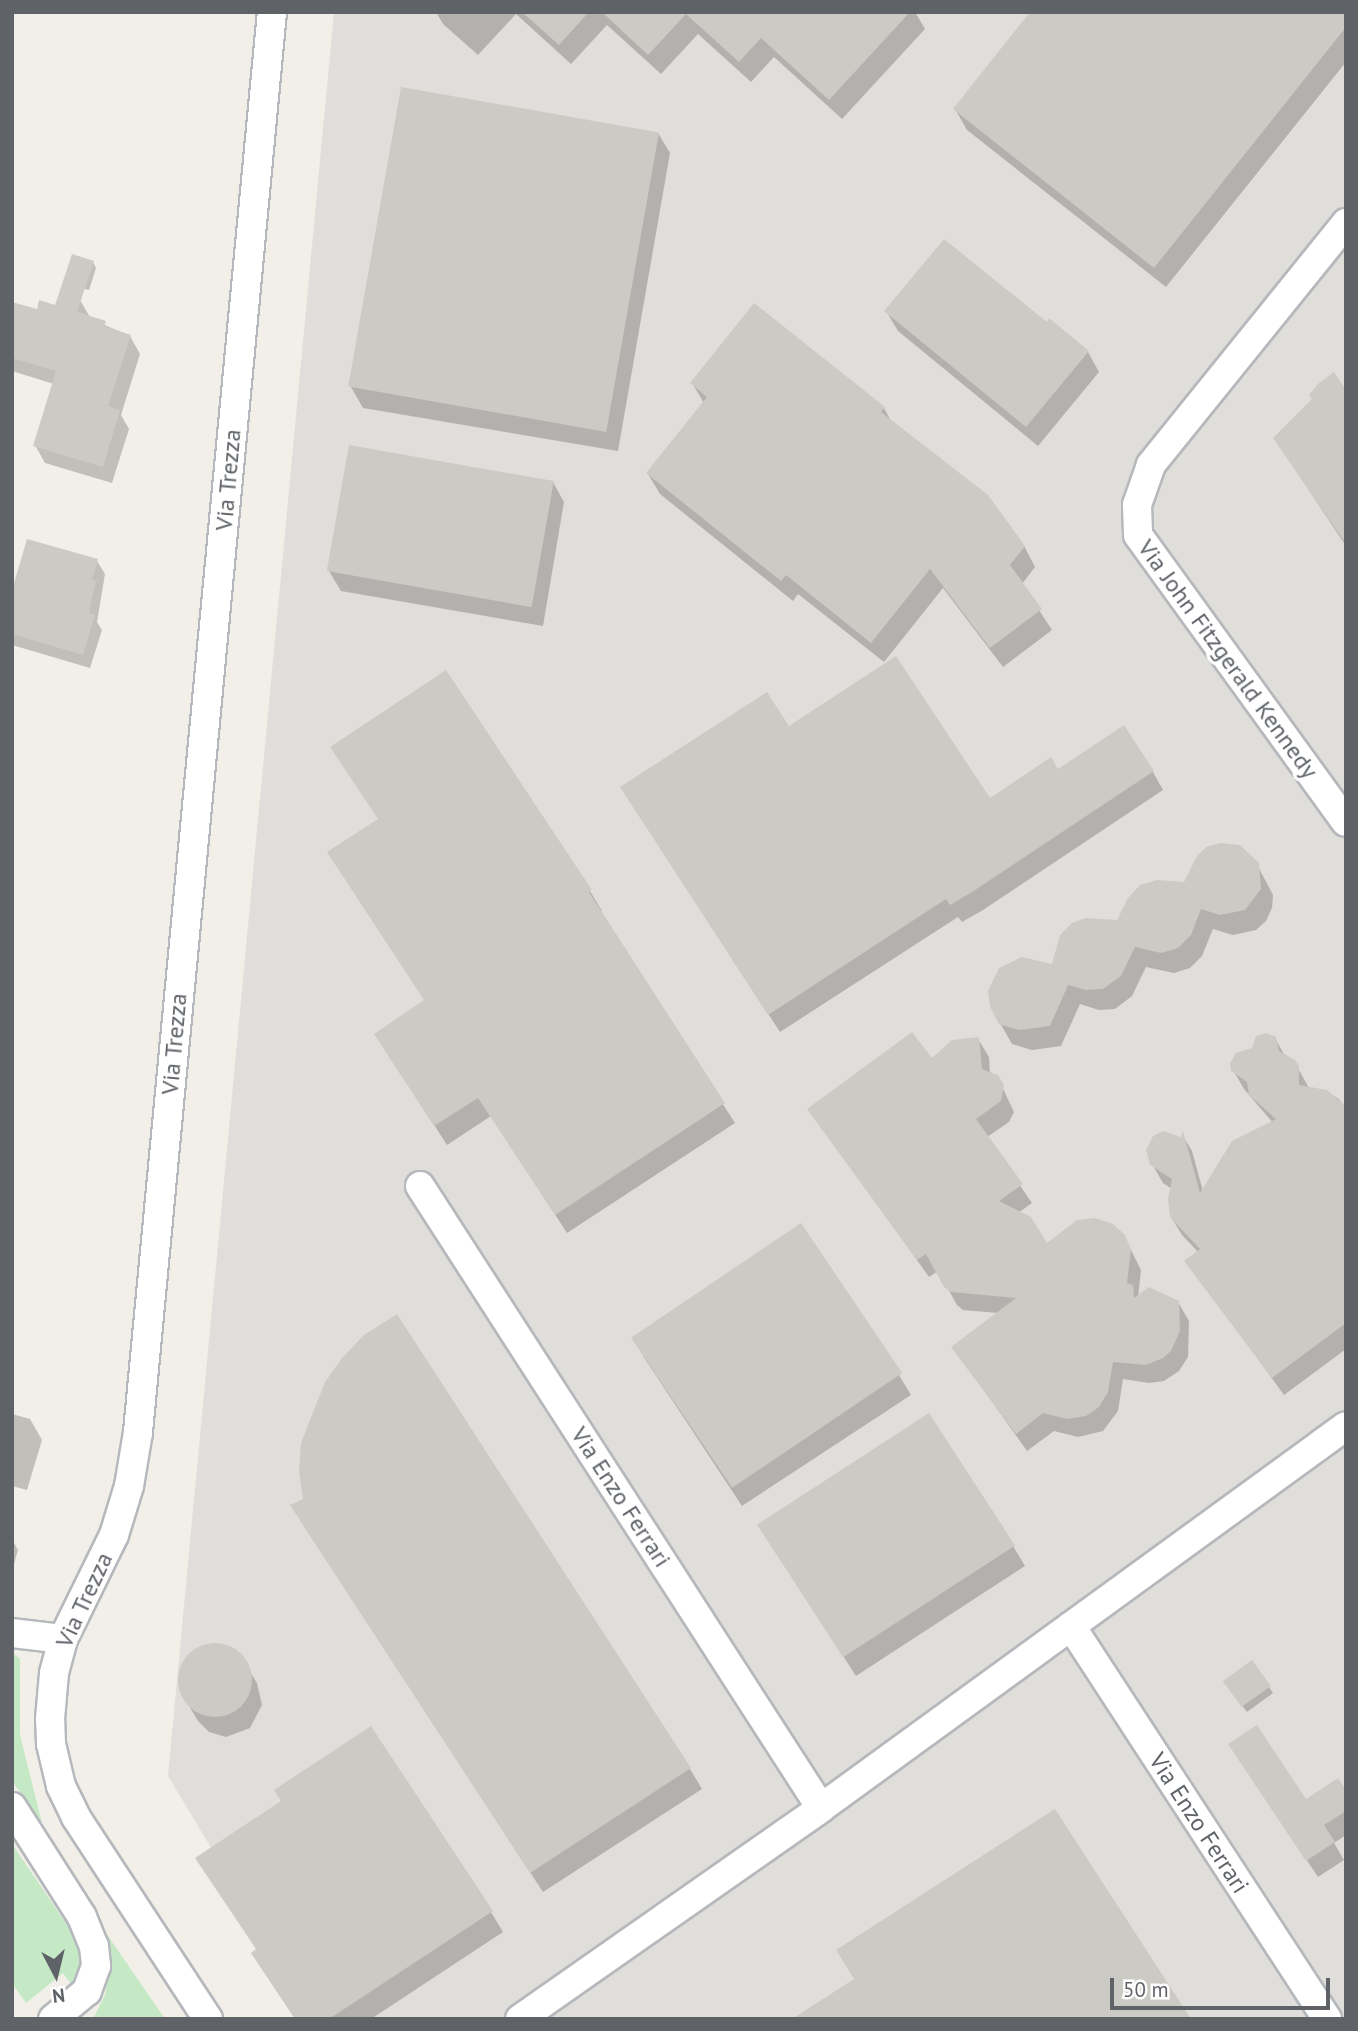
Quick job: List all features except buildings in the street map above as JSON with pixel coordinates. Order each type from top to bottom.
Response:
[{"type":"street","name":"Via Trezza","points":[[208,2019],[90,1839],[61,1786],[51,1744],[50,1718],[54,1673],[63,1639],[114,1535],[129,1486],[138,1432],[272,12]]},
{"type":"street","name":"Via John Fitzgerald Kennedy","points":[[1346,223],[1151,465],[1137,505],[1138,535],[1346,822]]},
{"type":"street","name":"Via Enzo Ferrari","points":[[420,1186],[821,1808]]},
{"type":"street","points":[[520,2019],[821,1808],[1346,1426]]},
{"type":"street","name":"Via Enzo Ferrari","points":[[1071,1626],[1327,2019]]},
{"type":"street","points":[[12,1633],[19,1631],[63,1639]]},
{"type":"street","points":[[12,1807],[82,1917],[94,1946],[96,1966],[87,1991],[53,2019]]},
{"type":"shaded area","points":[[334,12],[1346,12],[1346,2019],[314,2019],[168,1776]]},
{"type":"green space","points":[[12,1652],[20,1659],[20,1735],[42,1823],[12,1781]]},
{"type":"green space","points":[[12,1844],[78,1941],[83,1957],[76,1991],[63,1973],[26,2003],[12,1983]]},
{"type":"green space","points":[[106,1933],[165,2019],[93,2019],[105,1995],[108,1977]]}]
